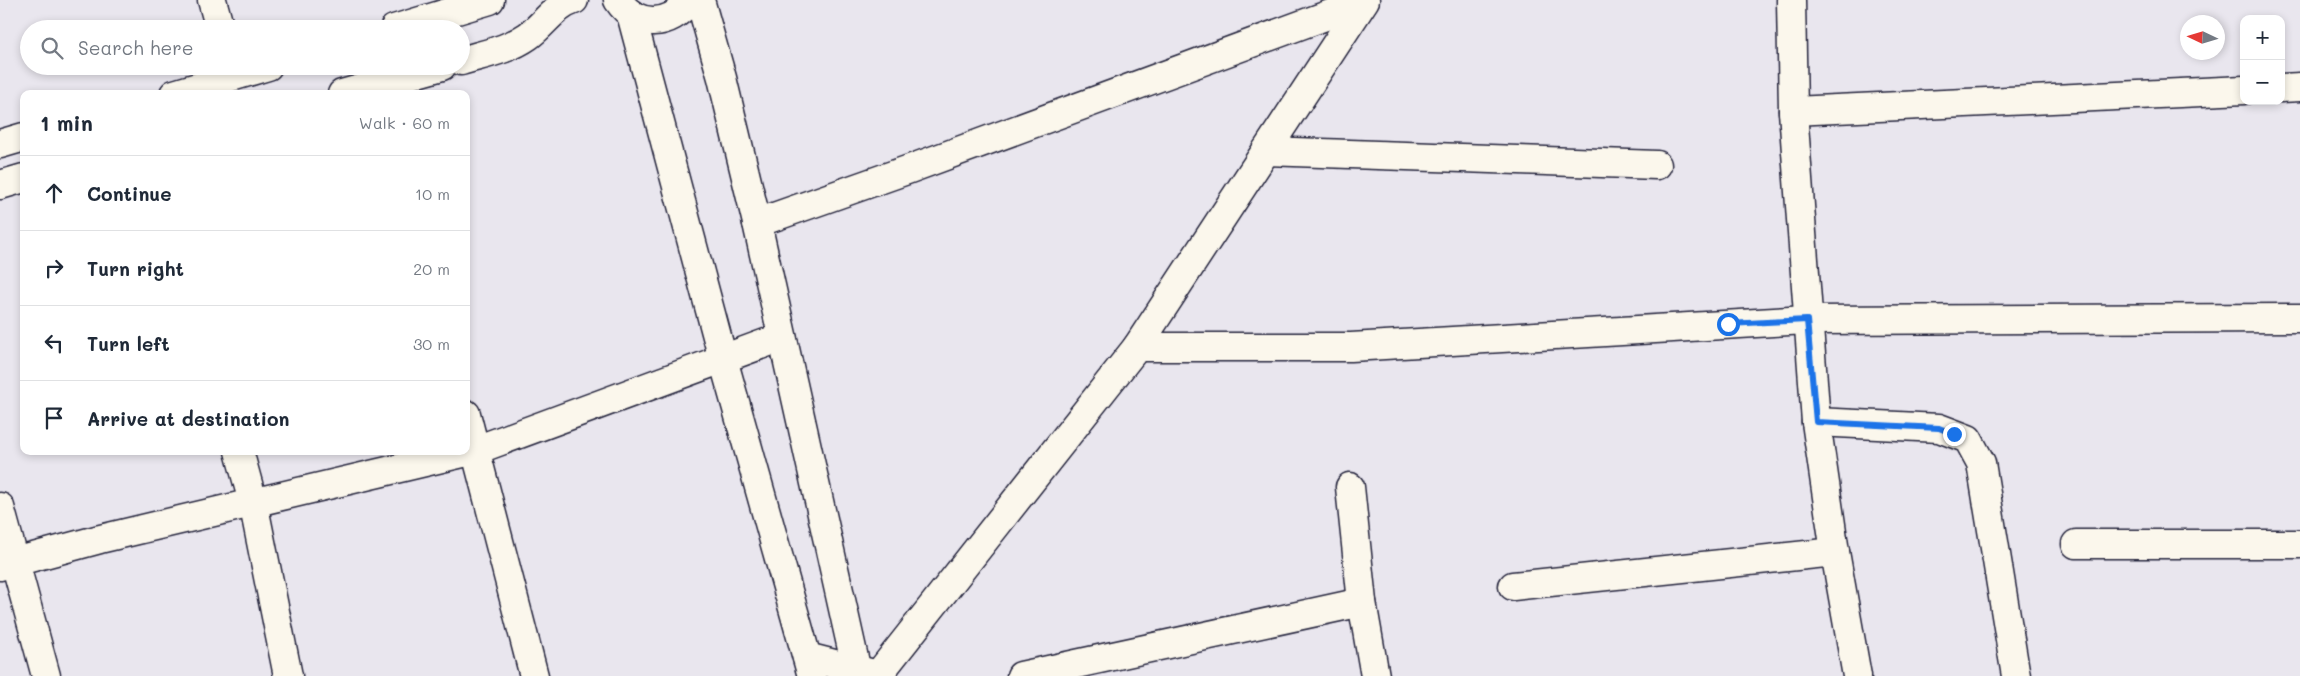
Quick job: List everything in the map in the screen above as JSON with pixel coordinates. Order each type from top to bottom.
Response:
[{"type":"street","points":[[212,0],[218,20]]},
{"type":"street","points":[[424,20],[490,0]]},
{"type":"street","points":[[624,7],[643,20],[658,21],[672,18],[683,10],[690,0]]},
{"type":"street","points":[[700,0],[722,78],[782,337],[868,674]]},
{"type":"street","points":[[1791,0],[1794,111],[1807,320],[1816,422],[1835,552],[1857,676]]},
{"type":"street","points":[[470,58],[516,44],[530,35],[563,1]]},
{"type":"street","points":[[757,223],[907,170],[1364,1]]},
{"type":"street","points":[[868,674],[1137,347],[1364,1]]},
{"type":"street","points":[[624,7],[809,667],[868,674]]},
{"type":"street","points":[[184,90],[223,75]]},
{"type":"street","points":[[376,89],[416,75]]},
{"type":"street","points":[[2285,88],[2300,87]]},
{"type":"street","points":[[1794,111],[2240,90]]},
{"type":"street","points":[[0,144],[20,138]]},
{"type":"street","points":[[1266,150],[1657,165]]},
{"type":"street","points":[[0,185],[20,179]]},
{"type":"street","points":[[1137,347],[1350,346],[1807,320],[2300,318]]},
{"type":"street","points":[[470,451],[782,337]]},
{"type":"street","points":[[1816,422],[1939,428],[1968,440],[1982,463],[2016,676]]},
{"type":"street","points":[[470,428],[534,676]]},
{"type":"street","points":[[240,455],[253,502],[288,676]]},
{"type":"street","points":[[7,563],[253,502],[455,455]]},
{"type":"street","points":[[1350,487],[1362,602],[1375,676]]},
{"type":"street","points":[[0,507],[7,563],[46,676]]},
{"type":"street","points":[[2076,544],[2300,544]]},
{"type":"street","points":[[1512,586],[1835,552]]},
{"type":"street","points":[[1021,676],[1362,602]]},
{"type":"route","points":[[1728,324],[1807,320],[1816,422],[1939,428],[1954,434]]}]
